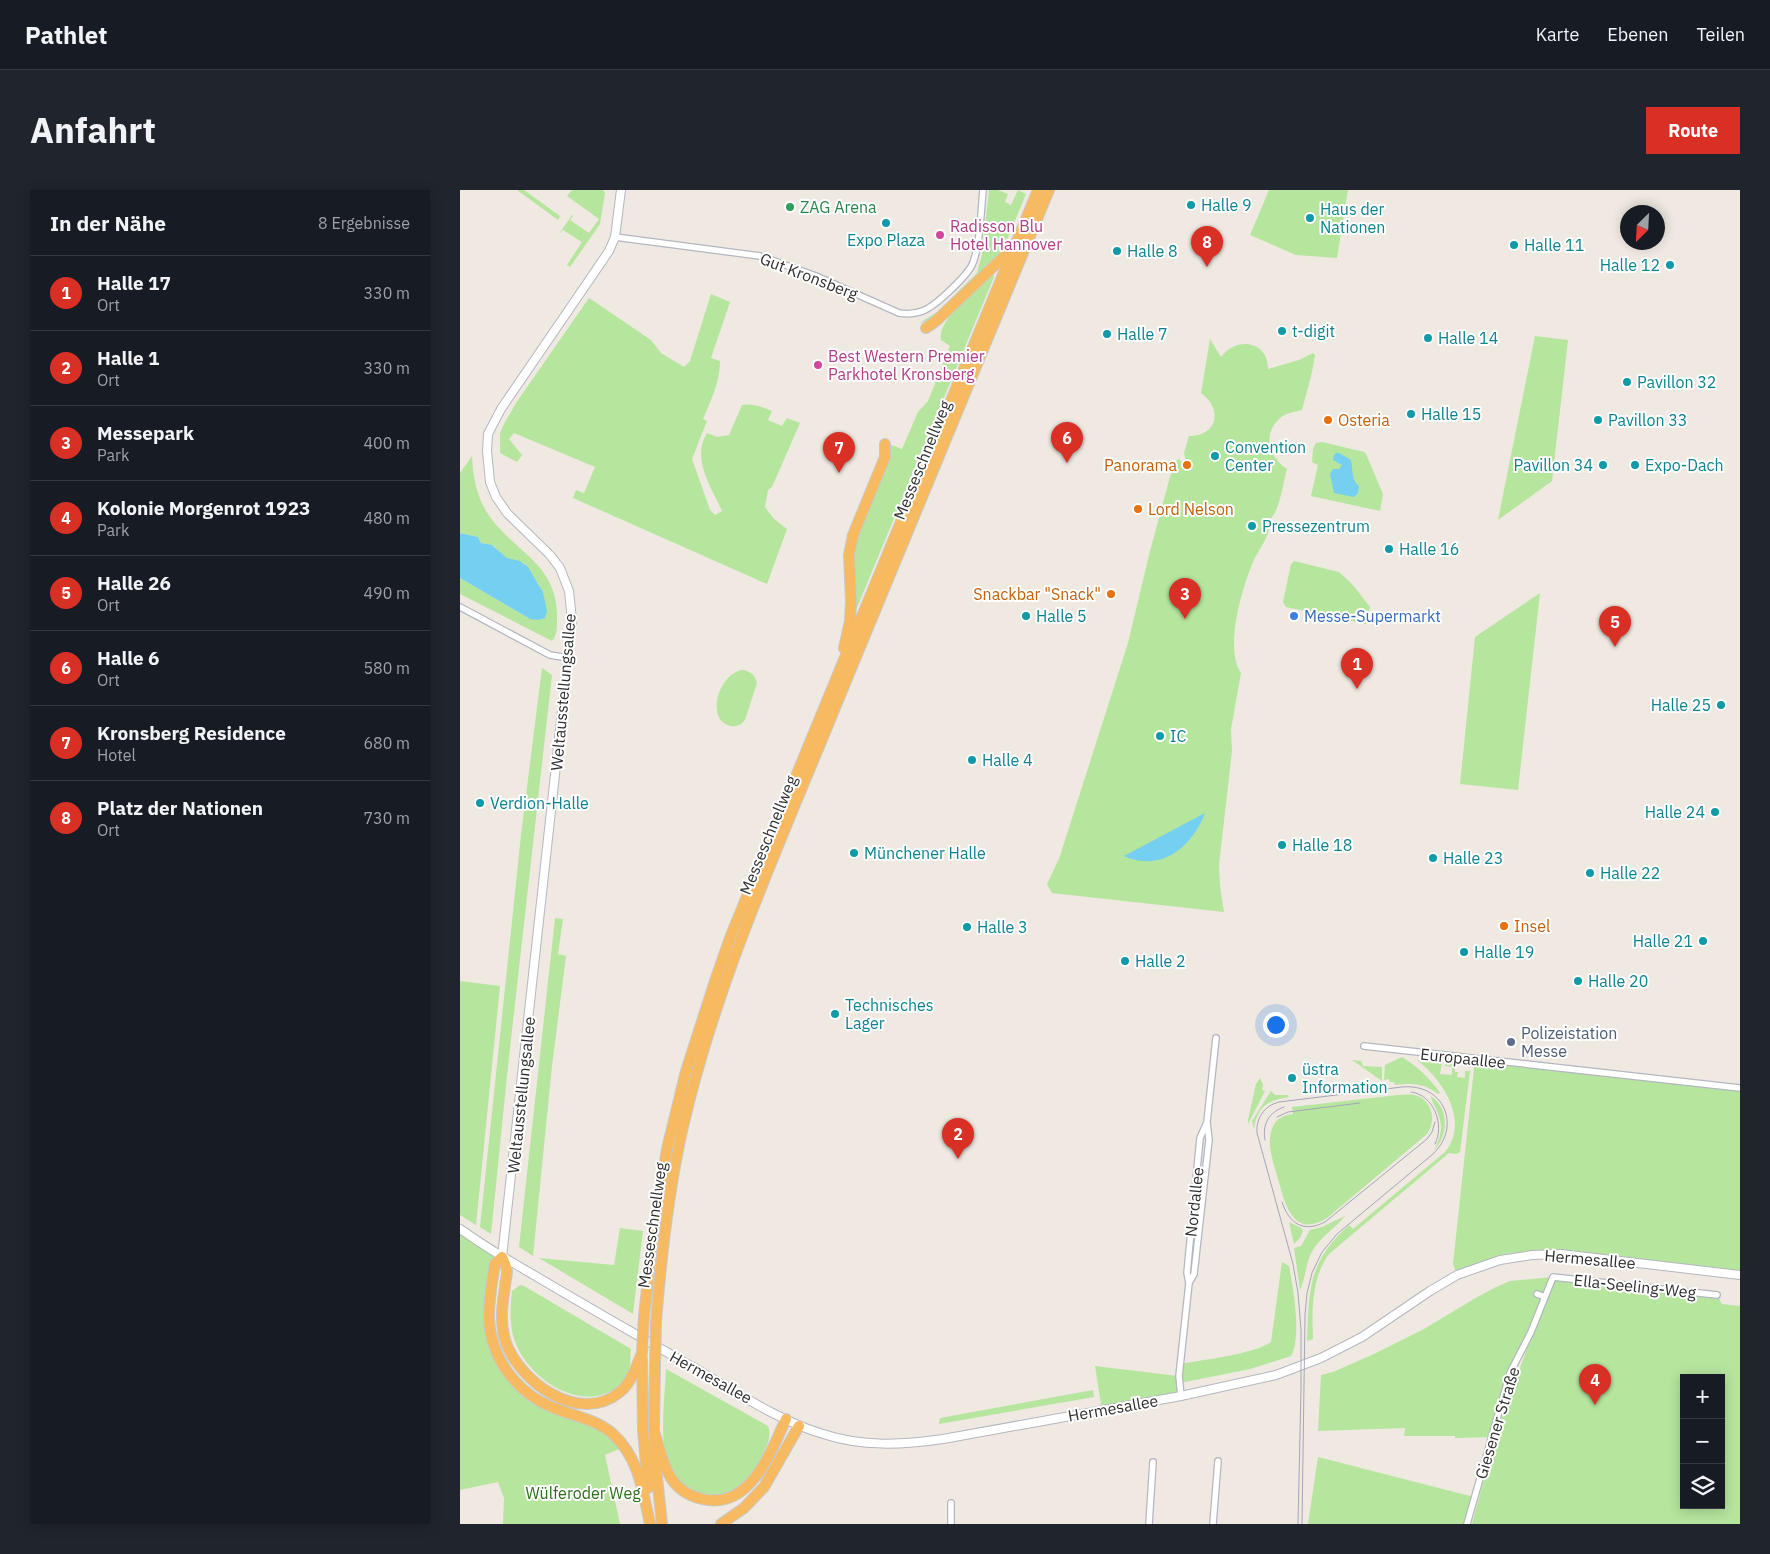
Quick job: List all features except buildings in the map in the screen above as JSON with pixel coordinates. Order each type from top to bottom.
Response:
[{"type":"highway","name":"Messeschnellweg","points":[[651,1524],[643,1430],[642,1357],[644,1316],[653,1234],[662,1177],[672,1126],[697,1036],[730,938],[1038,190]]},
{"type":"highway","name":"Messeschnellweg","points":[[662,1524],[654,1431],[656,1322],[664,1235],[678,1150],[696,1075],[724,985],[782,838],[1049,190]]},
{"type":"highway","points":[[926,328],[936,321],[1014,246]]},
{"type":"highway","points":[[838,676],[850,621],[849,555],[853,535],[885,457],[886,444]]},
{"type":"highway","points":[[642,1357],[625,1387],[613,1397],[600,1402],[576,1402],[556,1396],[538,1386],[517,1364],[505,1338],[501,1317],[507,1271],[502,1257],[495,1264],[489,1317],[492,1337],[502,1365],[516,1383],[539,1401],[586,1418],[614,1435],[636,1466],[651,1524]]},
{"type":"highway","points":[[654,1431],[665,1465],[674,1483],[695,1497],[704,1500],[720,1500],[741,1492],[752,1481],[767,1459],[786,1419]]},
{"type":"highway","points":[[721,1524],[744,1508],[764,1487],[800,1426]]},
{"type":"main road","name":"Weltausstellungsallee","points":[[502,1257],[572,620],[569,591],[560,568],[550,555],[507,513],[496,497],[490,482],[488,467],[488,434],[500,409],[605,257],[615,237],[621,190]]},
{"type":"main road","name":"Hermesallee","points":[[460,1230],[502,1257],[786,1419],[822,1434],[868,1444],[908,1444],[1181,1396],[1276,1375],[1321,1358],[1362,1337],[1430,1291],[1458,1275],[1500,1260],[1532,1255],[1561,1254],[1740,1274]]},
{"type":"street","name":"Gut Kronsberg","points":[[615,237],[760,256],[816,276],[900,313],[910,315],[934,306],[963,278],[972,265],[976,255],[983,190]]},
{"type":"street","points":[[460,607],[550,655],[568,658]]},
{"type":"street","name":"Nordallee","points":[[1181,1396],[1179,1376],[1190,1283],[1194,1274],[1209,1140],[1207,1122],[1216,1038]]},
{"type":"street","name":"Europaallee","points":[[1364,1046],[1740,1088]]},
{"type":"street","name":"Nordallee","points":[[1190,1283],[1187,1273],[1200,1138],[1207,1122]]},
{"type":"street","name":"Ella-Seeling-Weg","points":[[1553,1277],[1717,1294]]},
{"type":"street","name":"Giesener Straße","points":[[1467,1524],[1510,1373],[1531,1332],[1553,1277]]},
{"type":"street","points":[[1537,1294],[1545,1297]]},
{"type":"street","points":[[1213,1524],[1218,1461]]},
{"type":"street","points":[[1149,1524],[1152,1462]]},
{"type":"street","points":[[950,1503],[952,1524]]},
{"type":"green space","points":[[517,190],[524,190],[560,216],[558,220]]},
{"type":"green space","points":[[572,190],[603,190],[605,193],[600,224],[570,267],[567,265],[582,242],[563,230],[559,234],[572,215],[570,220],[589,233],[599,219],[567,196]]},
{"type":"green space","points":[[989,190],[998,190],[1008,194],[1005,202],[1011,205],[1018,190],[1026,194],[1005,245],[994,262],[933,318],[918,324],[937,312],[977,273],[982,254]]},
{"type":"green space","points":[[1269,190],[1348,190],[1337,258],[1296,255],[1250,235]]},
{"type":"green space","points":[[993,274],[994,277],[854,615],[852,558],[855,537],[889,444],[902,449],[918,412],[928,401],[950,346],[941,340],[941,332],[945,323],[960,304]]},
{"type":"green space","points":[[711,294],[730,302],[711,358],[720,361],[717,384],[703,419],[707,421],[692,459],[710,510],[715,515],[722,511],[704,472],[701,453],[707,433],[717,437],[729,435],[742,405],[757,406],[772,411],[768,420],[782,426],[787,418],[800,423],[772,487],[768,490],[765,507],[774,519],[787,529],[767,584],[573,498],[576,490],[584,493],[595,467],[514,433],[509,439],[522,455],[517,462],[500,453],[500,433],[516,403],[589,298],[651,340],[661,353],[684,367],[690,361]]},
{"type":"green space","points":[[1535,336],[1568,340],[1552,481],[1498,520]]},
{"type":"green space","points":[[1210,339],[1221,357],[1235,346],[1243,344],[1257,347],[1263,352],[1267,360],[1268,369],[1299,360],[1313,353],[1315,355],[1302,410],[1282,416],[1274,424],[1271,431],[1270,445],[1272,452],[1287,469],[1276,510],[1269,520],[1269,531],[1249,573],[1236,618],[1234,649],[1236,662],[1241,673],[1231,729],[1232,751],[1219,865],[1224,912],[1052,893],[1047,884],[1059,859],[1128,643],[1174,462],[1179,459],[1182,462],[1186,461],[1184,453],[1189,436],[1206,432],[1214,420],[1215,414],[1212,406],[1201,393]]},
{"type":"green space","points":[[1322,442],[1366,454],[1383,494],[1380,511],[1311,496],[1318,465],[1312,462],[1313,449],[1316,443]]},
{"type":"green space","points":[[472,456],[476,485],[486,511],[508,537],[532,559],[550,584],[556,600],[557,620],[556,634],[552,641],[460,594],[460,578],[530,619],[540,586],[524,563],[507,559],[494,546],[481,543],[478,537],[460,533],[460,473]]},
{"type":"green space","points":[[1294,561],[1339,572],[1352,584],[1370,607],[1366,624],[1286,607],[1283,602],[1291,564]]},
{"type":"green space","points":[[1540,593],[1518,790],[1460,784],[1475,637]]},
{"type":"green space","points":[[542,668],[552,675],[491,1234],[480,1227],[521,835]]},
{"type":"green space","points":[[744,670],[753,675],[757,683],[745,720],[739,725],[731,726],[723,722],[718,715],[718,697],[728,678],[735,672]]},
{"type":"green space","points":[[555,918],[563,919],[558,954],[566,956],[552,1066],[533,1256],[519,1247]]},
{"type":"green space","points":[[460,981],[500,986],[476,1225],[460,1215]]},
{"type":"green space","points":[[1402,1057],[1423,1073],[1440,1093],[1438,1094],[1423,1086],[1412,1084],[1395,1085],[1389,1079],[1384,1080],[1385,1065]]},
{"type":"green space","points":[[1474,1059],[1740,1088],[1740,1275],[1532,1255],[1457,1275],[1453,1264]]},
{"type":"green space","points":[[1352,1060],[1361,1061],[1363,1066],[1382,1067],[1382,1081]]},
{"type":"green space","points":[[1417,1060],[1442,1062],[1440,1074],[1452,1075],[1452,1067],[1445,1066],[1445,1062],[1454,1065],[1455,1072],[1458,1072],[1457,1077],[1465,1078],[1465,1071],[1470,1071],[1460,1152],[1456,1154],[1449,1153],[1329,1254],[1323,1264],[1316,1284],[1313,1306],[1313,1339],[1307,1341],[1310,1291],[1313,1277],[1325,1251],[1349,1225],[1353,1229],[1445,1152],[1452,1140],[1455,1127],[1450,1102],[1436,1078]]},
{"type":"green space","points":[[1260,1078],[1263,1085],[1262,1090],[1265,1091],[1248,1124],[1256,1084]]},
{"type":"green space","points":[[1271,1091],[1275,1095],[1288,1095],[1289,1097],[1269,1102],[1258,1115],[1254,1129],[1252,1121]]},
{"type":"green space","points":[[1398,1095],[1414,1095],[1420,1097],[1429,1105],[1432,1123],[1427,1134],[1327,1218],[1315,1223],[1306,1224],[1292,1216],[1284,1199],[1270,1147],[1270,1135],[1275,1123],[1283,1117],[1293,1114],[1292,1107]]},
{"type":"green space","points":[[1431,1096],[1441,1108],[1445,1122],[1442,1137],[1434,1151],[1440,1136],[1441,1127]]},
{"type":"green space","points":[[1345,1216],[1320,1240],[1313,1250],[1308,1260],[1300,1290],[1294,1248],[1301,1246],[1310,1230],[1322,1227]]},
{"type":"green space","points":[[1289,1222],[1303,1231],[1300,1238],[1294,1244]]},
{"type":"green space","points":[[620,1228],[643,1231],[633,1314],[539,1258],[614,1265]]},
{"type":"green space","name":"Wülferoder Weg","points":[[460,1230],[502,1257],[495,1264],[492,1337],[523,1389],[586,1419],[624,1447],[605,1455],[620,1524],[503,1524],[504,1498],[498,1482],[460,1490]]},
{"type":"green space","points":[[1282,1262],[1289,1266],[1296,1312],[1296,1337],[1291,1356],[1250,1369],[1180,1383],[1181,1396],[1102,1410],[1095,1366],[1178,1376],[1180,1364],[1241,1353],[1271,1342]]},
{"type":"green space","points":[[1553,1277],[1717,1295],[1722,1304],[1740,1306],[1740,1524],[1472,1524],[1497,1431],[1545,1299],[1510,1373],[1492,1437],[1404,1436],[1405,1428],[1318,1431],[1321,1375],[1333,1372],[1374,1354],[1424,1329],[1494,1288],[1510,1281]]},
{"type":"green space","points":[[520,1285],[631,1349],[629,1371],[619,1386],[604,1394],[591,1397],[578,1396],[564,1392],[552,1385],[530,1367],[516,1344],[511,1325],[512,1291]]},
{"type":"green space","points":[[666,1369],[768,1426],[769,1437],[763,1455],[750,1475],[732,1491],[710,1497],[699,1495],[674,1475],[666,1458],[663,1438]]},
{"type":"green space","points":[[1093,1390],[1094,1397],[939,1424],[940,1418]]},
{"type":"green space","points":[[1318,1457],[1474,1497],[1467,1524],[1308,1524]]},
{"type":"water","points":[[1336,453],[1351,460],[1353,478],[1359,486],[1358,493],[1354,497],[1334,493],[1330,474],[1333,469],[1339,469],[1342,465],[1333,460]]},
{"type":"water","points":[[460,533],[478,537],[481,543],[492,545],[507,558],[520,561],[528,567],[543,592],[547,611],[545,618],[538,620],[530,619],[460,578]]},
{"type":"water","points":[[1205,813],[1192,836],[1174,854],[1150,861],[1124,856]]},
{"type":"tram line","points":[[1298,1524],[1301,1389],[1301,1329],[1298,1293],[1293,1264],[1257,1133],[1258,1122],[1262,1113],[1269,1106],[1279,1102],[1402,1087],[1417,1088],[1429,1092],[1438,1099],[1444,1108],[1447,1119],[1442,1143],[1433,1154],[1337,1234],[1322,1252],[1312,1273],[1307,1293],[1305,1315],[1302,1524]]},
{"type":"tram line","points":[[1411,1092],[1419,1094],[1426,1099],[1435,1112],[1439,1128],[1435,1144]]},
{"type":"tram line","points":[[1277,1117],[1288,1112],[1360,1103]]},
{"type":"tram line","points":[[1265,1140],[1264,1134],[1268,1119],[1274,1112],[1284,1107]]},
{"type":"tram line","points":[[1282,1202],[1289,1216],[1298,1224],[1310,1227],[1325,1222],[1427,1139],[1432,1132],[1435,1122]]},
{"type":"place","name":"Halle 9","points":[[1191,205]]},
{"type":"place","name":"ZAG Arena","points":[[790,207]]},
{"type":"place","name":"Haus der Nationen","points":[[1310,218]]},
{"type":"place","name":"Expo Plaza","points":[[886,223]]},
{"type":"place","name":"Radisson Blu Hotel Hannover","points":[[940,235]]},
{"type":"place","name":"Halle 11","points":[[1514,245]]},
{"type":"place","name":"Halle 8","points":[[1117,251]]},
{"type":"place","name":"Halle 12","points":[[1670,265]]},
{"type":"place","name":"Platz der Nationen","points":[[1207,267]]},
{"type":"place","name":"t-digit","points":[[1282,331]]},
{"type":"place","name":"Halle 7","points":[[1107,334]]},
{"type":"place","name":"Halle 14","points":[[1428,338]]},
{"type":"place","name":"Best Western Premier Parkhotel Kronsberg","points":[[818,365]]},
{"type":"place","name":"Pavillon 32","points":[[1627,382]]},
{"type":"place","name":"Halle 15","points":[[1411,414]]},
{"type":"place","name":"Osteria","points":[[1328,420]]},
{"type":"place","name":"Pavillon 33","points":[[1598,420]]},
{"type":"place","name":"Convention Center","points":[[1215,456]]},
{"type":"place","name":"Halle 6","points":[[1067,463]]},
{"type":"place","name":"Panorama","points":[[1187,465]]},
{"type":"place","name":"Pavillon 34","points":[[1603,465]]},
{"type":"place","name":"Expo-Dach","points":[[1635,465]]},
{"type":"place","name":"Kronsberg Residence","points":[[839,473]]},
{"type":"place","name":"Lord Nelson","points":[[1138,509]]},
{"type":"place","name":"Pressezentrum","points":[[1252,526]]},
{"type":"place","name":"Halle 16","points":[[1389,549]]},
{"type":"place","name":"Snackbar \"Snack\"","points":[[1111,594]]},
{"type":"place","name":"Halle 5","points":[[1026,616]]},
{"type":"place","name":"Messe-Supermarkt","points":[[1294,616]]},
{"type":"place","name":"Messepark","points":[[1185,619]]},
{"type":"place","name":"Halle 26","points":[[1615,647]]},
{"type":"place","name":"Halle 17","points":[[1357,689]]},
{"type":"place","name":"Halle 25","points":[[1721,705]]},
{"type":"place","name":"IC","points":[[1160,736]]},
{"type":"place","name":"Halle 4","points":[[972,760]]},
{"type":"place","name":"Verdion-Halle","points":[[480,803]]},
{"type":"place","name":"Halle 24","points":[[1715,812]]},
{"type":"place","name":"Halle 18","points":[[1282,845]]},
{"type":"place","name":"Münchener Halle","points":[[854,853]]},
{"type":"place","name":"Halle 23","points":[[1433,858]]},
{"type":"place","name":"Halle 22","points":[[1590,873]]},
{"type":"place","name":"Insel","points":[[1504,926]]},
{"type":"place","name":"Halle 3","points":[[967,927]]},
{"type":"place","name":"Halle 21","points":[[1703,941]]},
{"type":"place","name":"Halle 19","points":[[1464,952]]},
{"type":"place","name":"Halle 2","points":[[1125,961]]},
{"type":"place","name":"Halle 20","points":[[1578,981]]},
{"type":"place","name":"Technisches Lager","points":[[835,1014]]},
{"type":"place","name":"Polizeistation Messe","points":[[1511,1042]]},
{"type":"place","name":"üstra Information","points":[[1292,1078]]},
{"type":"place","name":"Halle 1","points":[[958,1159]]},
{"type":"place","name":"Kolonie Morgenrot 1923","points":[[1595,1405]]}]
